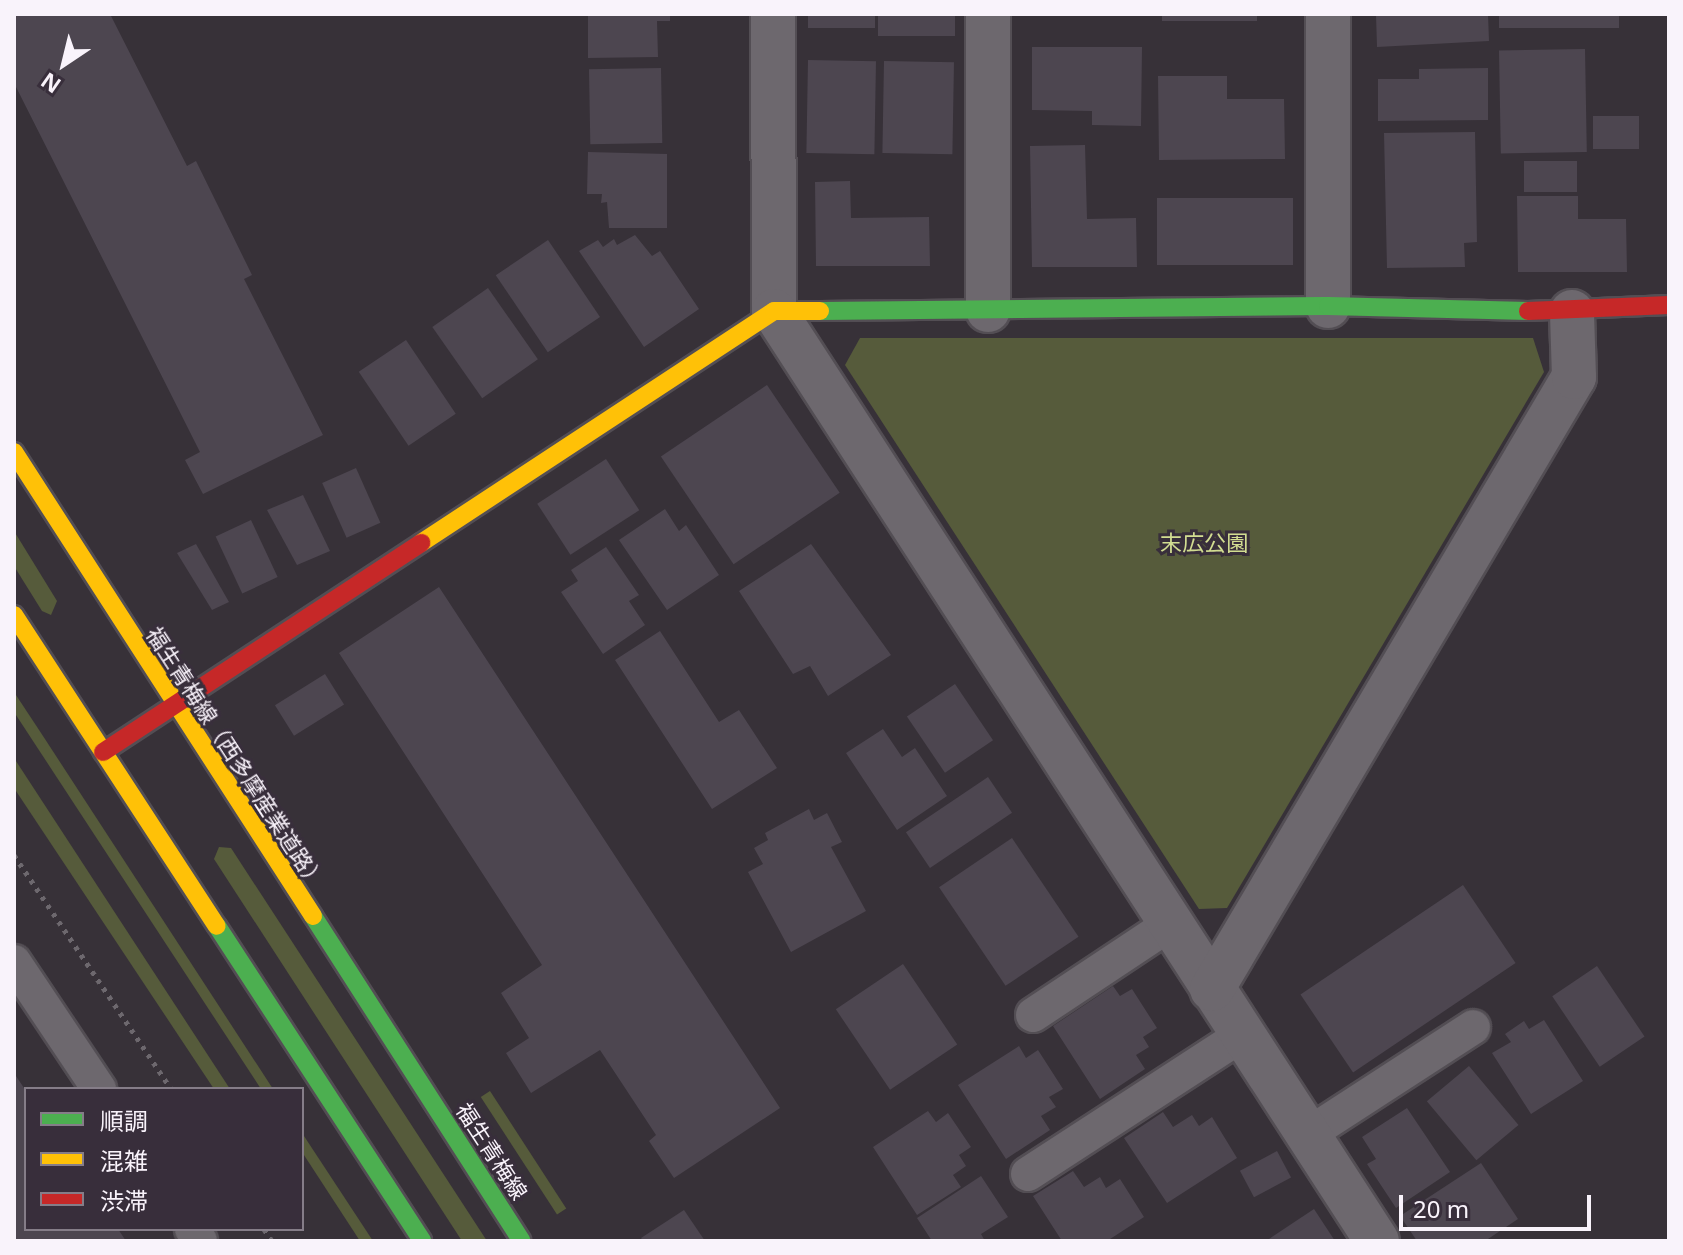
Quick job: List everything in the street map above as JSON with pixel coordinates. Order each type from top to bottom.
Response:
[{"type":"street","points":[[773,14],[774,311],[1377,1241]]},
{"type":"street","points":[[988,14],[988,310]]},
{"type":"street","points":[[1328,14],[1328,306]]},
{"type":"street","points":[[103,752],[774,311],[1328,306],[1572,312],[1669,305]]},
{"type":"street","points":[[1212,989],[1574,377],[1572,312]]},
{"type":"street","name":"福生青梅線（西多摩産業道路）","points":[[14,452],[173,706],[422,1087]]},
{"type":"street","points":[[14,615],[422,1241]]},
{"type":"street","name":"福生青梅線","points":[[422,1087],[522,1241]]},
{"type":"lane","points":[[1033,1015],[1170,924]]},
{"type":"lane","points":[[14,962],[98,1087]]},
{"type":"lane","points":[[1307,1135],[1473,1027]]},
{"type":"lane","points":[[1028,1174],[1242,1035]]},
{"type":"path","points":[[14,855],[170,1087]]},
{"type":"green space","name":"末広公園","points":[[860,338],[1533,338],[1544,372],[1227,908],[1199,909],[845,365]]},
{"type":"green space","points":[[14,531],[57,601],[51,615],[42,611],[14,566]]},
{"type":"green space","points":[[14,692],[272,1087],[260,1087],[14,712]]},
{"type":"green space","points":[[14,758],[229,1087],[213,1087],[14,788]]},
{"type":"green space","points":[[219,847],[231,848],[487,1241],[462,1241],[214,859]]},
{"type":"green space","points":[[490,1091],[566,1208],[557,1214],[481,1097]]},
{"type":"green space","points":[[304,1136],[373,1241],[360,1241],[304,1155]]},
{"type":"building","points":[[14,14],[110,14],[187,166],[196,161],[252,275],[244,279],[323,435],[203,494],[185,460],[200,452],[14,83]]},
{"type":"building","points":[[588,14],[670,14],[670,21],[657,21],[658,57],[588,58]]},
{"type":"building","points":[[808,14],[875,14],[875,28],[808,28]]},
{"type":"building","points":[[878,14],[955,14],[955,36],[878,36]]},
{"type":"building","points":[[1162,14],[1257,14],[1257,21],[1162,21]]},
{"type":"building","points":[[1376,14],[1488,14],[1489,41],[1377,47]]},
{"type":"building","points":[[1499,14],[1619,14],[1619,28],[1499,28]]},
{"type":"building","points":[[1032,47],[1142,47],[1141,126],[1092,125],[1092,111],[1032,110]]},
{"type":"building","points":[[1585,49],[1587,152],[1501,153],[1499,51]]},
{"type":"building","points":[[808,60],[876,61],[874,154],[806,153]]},
{"type":"building","points":[[884,61],[954,62],[952,154],[882,153]]},
{"type":"building","points":[[661,68],[662,143],[590,144],[589,69]]},
{"type":"building","points":[[1488,68],[1488,120],[1378,121],[1378,79],[1419,79],[1419,69]]},
{"type":"building","points":[[1158,76],[1227,76],[1227,99],[1284,99],[1285,159],[1159,160]]},
{"type":"building","points":[[1593,116],[1639,116],[1639,149],[1593,149]]},
{"type":"building","points":[[1475,132],[1477,242],[1464,243],[1465,267],[1387,268],[1384,133]]},
{"type":"building","points":[[1085,145],[1087,219],[1136,218],[1137,267],[1032,267],[1030,146]]},
{"type":"building","points":[[588,152],[667,154],[667,228],[609,228],[607,202],[601,203],[602,194],[587,194]]},
{"type":"building","points":[[1524,161],[1577,161],[1577,192],[1524,192]]},
{"type":"building","points":[[850,181],[851,218],[929,217],[930,266],[816,266],[815,182]]},
{"type":"building","points":[[1517,196],[1578,196],[1578,219],[1626,219],[1627,272],[1518,272]]},
{"type":"building","points":[[1157,198],[1293,198],[1293,265],[1157,265]]},
{"type":"building","points":[[635,235],[652,256],[660,251],[699,309],[644,347],[579,251],[598,240],[603,247],[614,239],[617,245]]},
{"type":"building","points":[[548,240],[600,317],[548,352],[496,275]]},
{"type":"building","points":[[488,288],[538,359],[482,398],[432,327]]},
{"type":"building","points":[[406,340],[456,414],[409,446],[359,372]]},
{"type":"building","points":[[767,385],[840,493],[734,564],[661,457]]},
{"type":"building","points":[[606,459],[639,510],[570,555],[537,504]]},
{"type":"building","points":[[356,468],[380,523],[347,538],[322,483]]},
{"type":"building","points":[[303,495],[330,551],[297,565],[267,510]]},
{"type":"building","points":[[665,509],[679,531],[686,525],[719,575],[667,610],[619,540]]},
{"type":"building","points":[[251,520],[278,577],[242,594],[216,536]]},
{"type":"building","points":[[196,544],[229,602],[212,610],[177,553]]},
{"type":"building","points":[[811,544],[891,655],[828,696],[810,666],[793,674],[739,591]]},
{"type":"building","points":[[606,547],[639,595],[629,601],[645,625],[603,654],[561,592],[578,581],[571,570]]},
{"type":"building","points":[[439,587],[780,1108],[674,1178],[649,1141],[656,1135],[600,1050],[531,1093],[506,1053],[529,1038],[501,993],[542,965],[339,653]]},
{"type":"building","points":[[660,631],[719,722],[739,710],[777,768],[712,809],[615,660]]},
{"type":"building","points":[[325,674],[344,705],[294,736],[275,705]]},
{"type":"building","points":[[955,684],[993,740],[945,773],[907,716]]},
{"type":"building","points":[[883,729],[902,757],[915,748],[947,796],[897,830],[846,753]]},
{"type":"building","points":[[988,777],[1012,813],[930,868],[906,832]]},
{"type":"building","points":[[809,809],[814,820],[827,813],[842,842],[831,847],[866,911],[791,952],[748,872],[763,864],[754,848],[768,840],[765,833]]},
{"type":"building","points":[[1012,838],[1079,937],[1006,986],[939,887]]},
{"type":"building","points":[[1463,885],[1516,963],[1353,1073],[1301,995]]},
{"type":"building","points":[[903,964],[957,1044],[890,1090],[836,1009]]},
{"type":"building","points":[[1597,966],[1645,1036],[1600,1067],[1552,996]]},
{"type":"building","points":[[1113,986],[1120,996],[1132,989],[1157,1028],[1143,1037],[1149,1047],[1136,1055],[1145,1069],[1100,1099],[1053,1026]]},
{"type":"building","points":[[1544,1020],[1583,1081],[1531,1114],[1492,1053],[1511,1042],[1505,1034],[1524,1021],[1529,1029]]},
{"type":"building","points":[[1019,1046],[1026,1058],[1038,1050],[1063,1089],[1049,1097],[1056,1107],[1041,1116],[1050,1130],[1006,1159],[958,1085]]},
{"type":"building","points":[[1469,1066],[1518,1125],[1476,1160],[1427,1101]]},
{"type":"building","points":[[14,1073],[24,1088],[24,1231],[119,1231],[126,1241],[14,1241]]},
{"type":"building","points":[[1407,1108],[1450,1172],[1396,1208],[1367,1164],[1376,1159],[1362,1137]]},
{"type":"building","points":[[928,1111],[936,1122],[948,1113],[971,1147],[959,1155],[966,1166],[953,1175],[961,1187],[917,1215],[873,1147]]},
{"type":"building","points":[[1163,1112],[1173,1127],[1192,1115],[1199,1126],[1212,1117],[1237,1158],[1167,1203],[1124,1138]]},
{"type":"building","points":[[1277,1151],[1291,1177],[1254,1197],[1240,1171]]},
{"type":"building","points":[[1481,1163],[1518,1219],[1485,1241],[1417,1241],[1400,1216]]},
{"type":"building","points":[[1073,1171],[1084,1187],[1100,1177],[1106,1188],[1120,1179],[1144,1217],[1107,1241],[1062,1241],[1033,1196]]},
{"type":"building","points":[[981,1176],[1008,1217],[981,1234],[985,1241],[932,1241],[917,1218]]},
{"type":"building","points":[[1314,1209],[1335,1241],[1266,1241]]},
{"type":"building","points":[[684,1210],[705,1241],[643,1241],[641,1238]]},
{"type":"traffic: fast","points":[[820,311],[1328,306],[1528,311]]},
{"type":"traffic: fast","points":[[313,916],[522,1241]]},
{"type":"traffic: fast","points":[[217,926],[422,1241]]},
{"type":"traffic: slow","points":[[421,543],[774,311],[820,311]]},
{"type":"traffic: slow","points":[[14,452],[313,916]]},
{"type":"traffic: slow","points":[[14,615],[217,926]]},
{"type":"traffic: jam","points":[[1528,311],[1669,305]]},
{"type":"traffic: jam","points":[[103,752],[421,543]]}]
